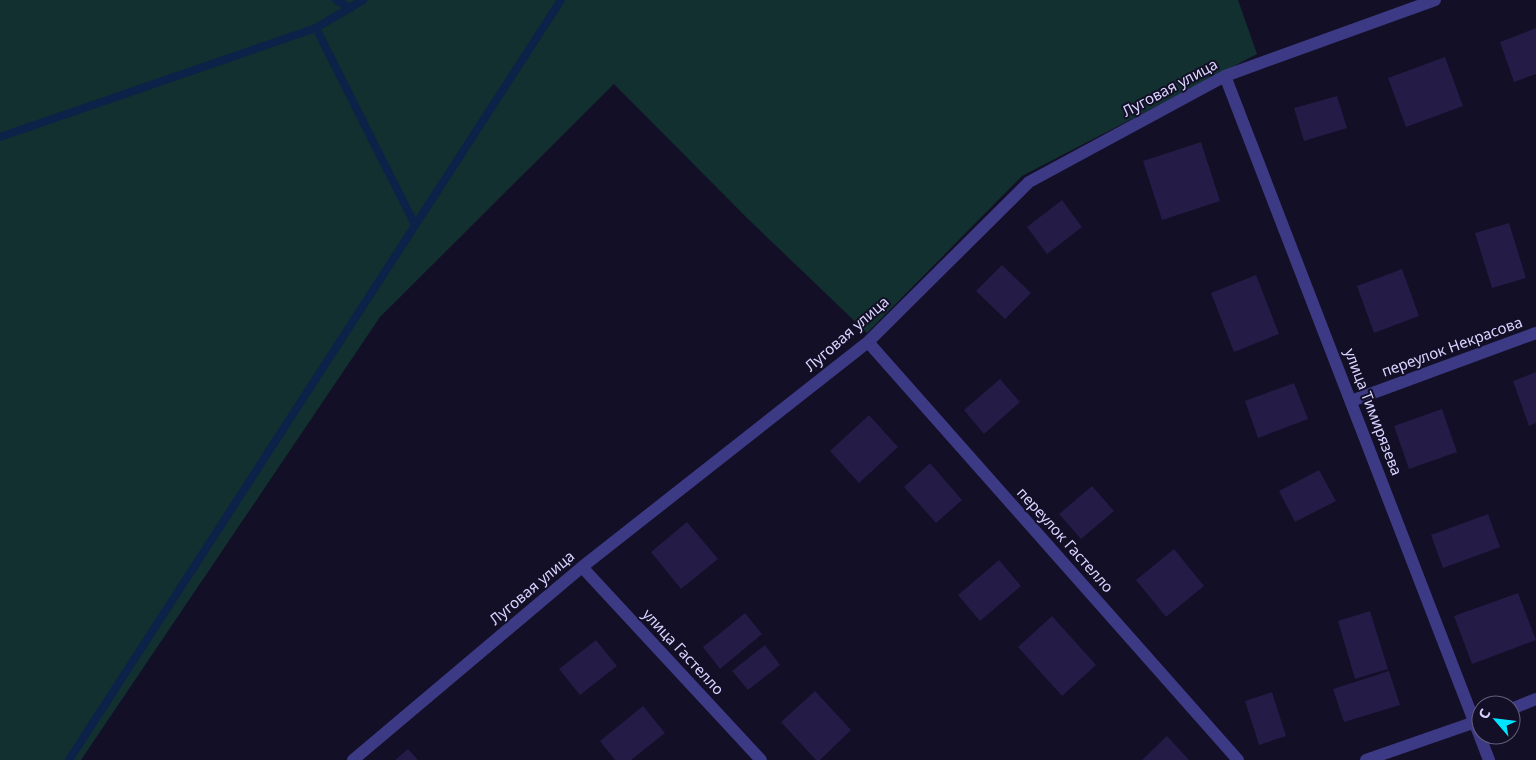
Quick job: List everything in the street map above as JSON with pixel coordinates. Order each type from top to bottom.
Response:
[{"type":"street","name":"Луговая улица","points":[[353,760],[582,567],[868,342],[1029,182],[1225,76],[1435,0]]},
{"type":"street","name":"улица Тимирязева","points":[[1225,76],[1471,703]]},
{"type":"street","name":"переулок Некрасова","points":[[1351,401],[1536,334]]},
{"type":"street","name":"переулок Гастелло","points":[[868,342],[1238,760]]},
{"type":"street","name":"улица Гастелло","points":[[582,567],[761,760]]},
{"type":"street","points":[[1521,705],[1536,699]]},
{"type":"street","points":[[1366,760],[1471,723]]},
{"type":"street","name":"улица Тимирязева","points":[[1484,745],[1488,760]]},
{"type":"green space","points":[[0,0],[1238,0],[1257,54],[1022,176],[867,333],[747,218],[614,84],[380,317],[81,760],[0,760]]},
{"type":"building","points":[[1536,28],[1536,74],[1514,82],[1500,42]]},
{"type":"building","points":[[1445,57],[1463,106],[1406,127],[1388,78]]},
{"type":"building","points":[[1337,96],[1347,128],[1304,141],[1294,108]]},
{"type":"building","points":[[1201,142],[1220,201],[1162,220],[1143,161]]},
{"type":"building","points":[[1062,200],[1082,227],[1047,254],[1027,227]]},
{"type":"building","points":[[1509,223],[1526,278],[1492,288],[1475,233]]},
{"type":"building","points":[[1002,265],[1031,293],[1005,319],[976,291]]},
{"type":"building","points":[[1402,269],[1419,316],[1374,333],[1357,286]]},
{"type":"building","points":[[1256,275],[1279,334],[1234,352],[1211,293]]},
{"type":"building","points":[[1536,372],[1536,423],[1529,426],[1513,381]]},
{"type":"building","points":[[1000,379],[1020,402],[984,434],[964,410]]},
{"type":"building","points":[[1294,383],[1308,419],[1258,438],[1245,401]]},
{"type":"building","points":[[1442,409],[1457,452],[1409,469],[1394,426]]},
{"type":"building","points":[[869,415],[898,447],[859,483],[830,451]]},
{"type":"building","points":[[930,463],[962,500],[936,523],[904,487]]},
{"type":"building","points":[[1319,470],[1336,501],[1295,522],[1279,491]]},
{"type":"building","points":[[1092,486],[1114,511],[1081,539],[1059,514]]},
{"type":"building","points":[[1488,514],[1500,547],[1443,568],[1431,535]]},
{"type":"building","points":[[687,522],[718,559],[681,589],[651,552]]},
{"type":"building","points":[[1174,549],[1204,586],[1166,617],[1136,580]]},
{"type":"building","points":[[999,560],[1021,586],[980,621],[958,595]]},
{"type":"building","points":[[1518,593],[1536,640],[1472,664],[1454,616]]},
{"type":"building","points":[[1370,611],[1388,669],[1355,679],[1338,621]]},
{"type":"building","points":[[745,613],[762,634],[720,669],[703,647]]},
{"type":"building","points":[[1052,616],[1096,665],[1062,696],[1018,647]]},
{"type":"building","points":[[596,640],[617,666],[580,695],[559,669]]},
{"type":"building","points":[[765,645],[780,665],[748,690],[732,671]]},
{"type":"building","points":[[1389,671],[1400,705],[1344,722],[1333,689]]},
{"type":"building","points":[[815,691],[851,730],[820,760],[816,760],[781,722]]},
{"type":"building","points":[[1272,692],[1286,736],[1259,745],[1245,701]]},
{"type":"building","points":[[643,706],[665,733],[631,760],[615,760],[600,741]]},
{"type":"building","points":[[1167,736],[1189,760],[1142,760]]},
{"type":"building","points":[[408,749],[418,760],[395,760]]},
{"type":"waterway","points":[[336,0],[351,8]]},
{"type":"waterway","points":[[0,137],[316,28],[363,0]]},
{"type":"waterway","points":[[69,760],[561,0]]},
{"type":"waterway","points":[[316,28],[415,225]]}]
